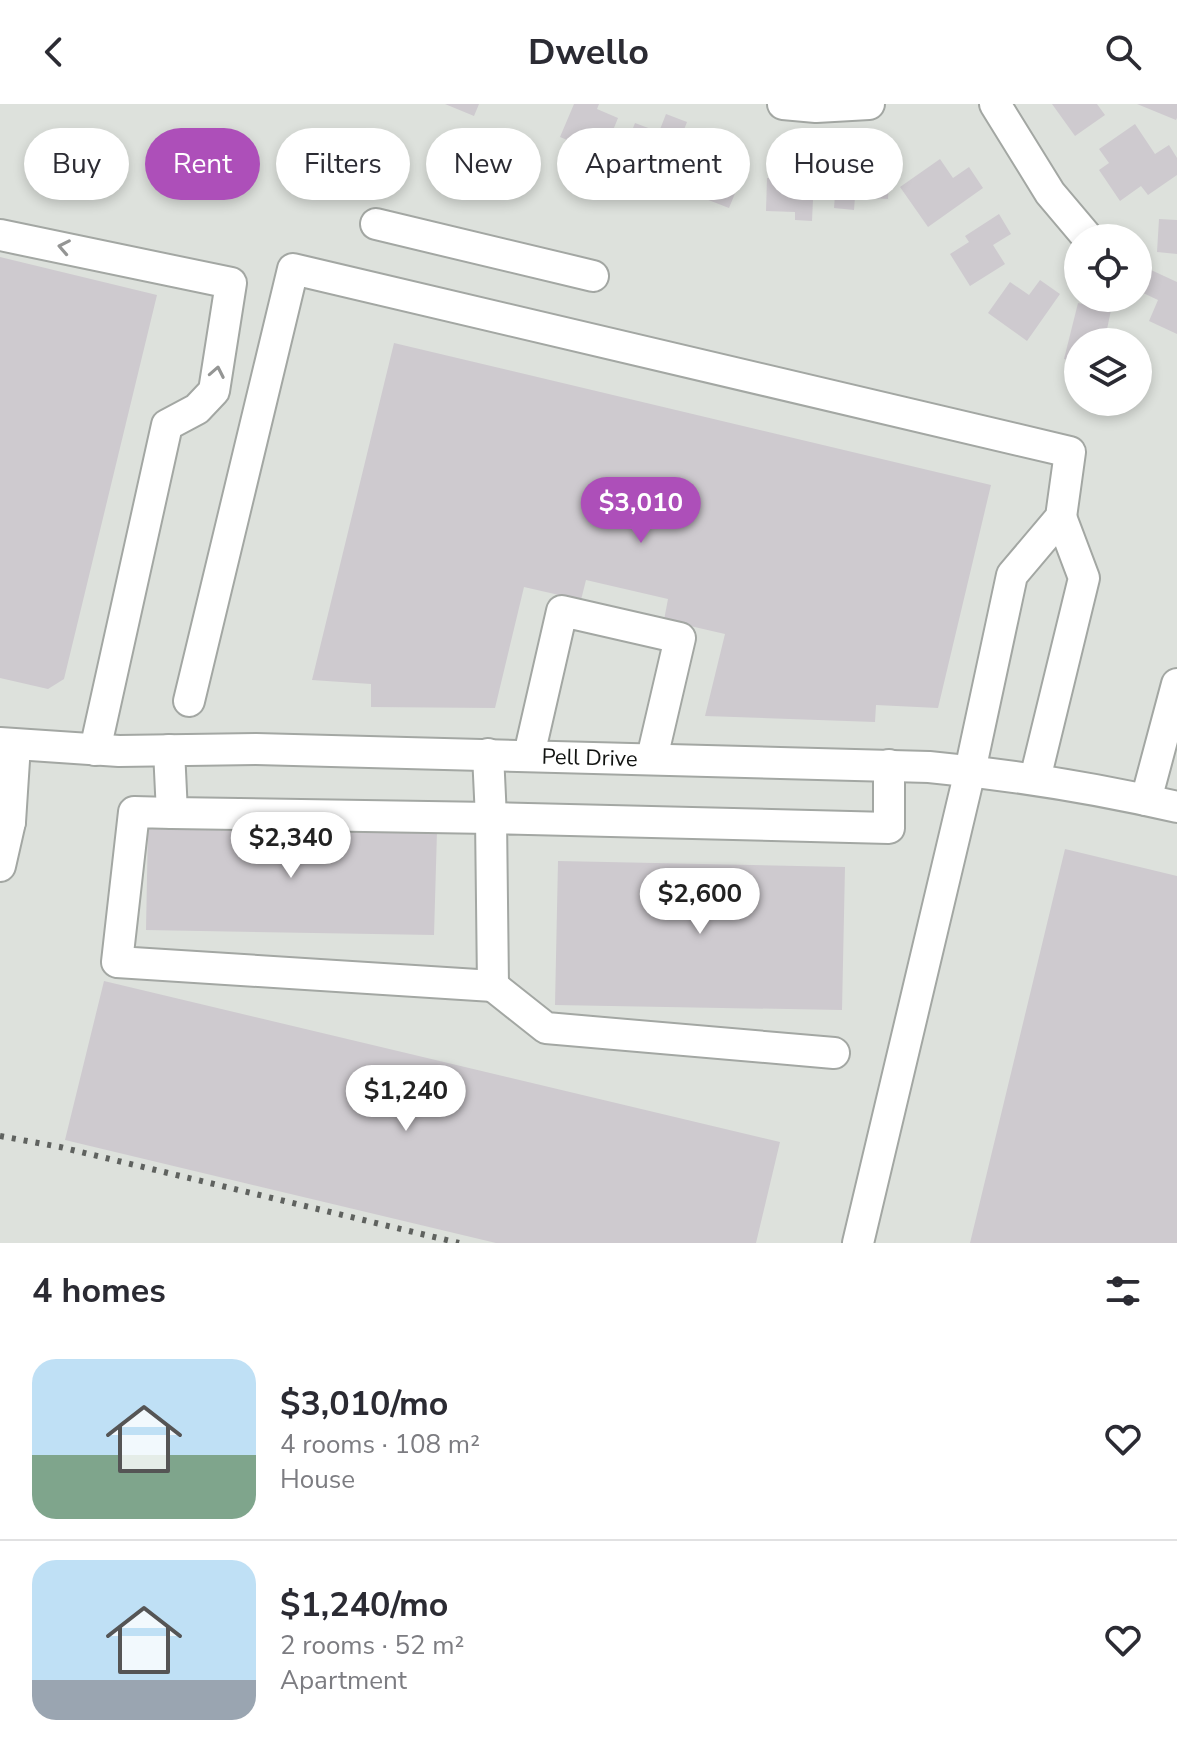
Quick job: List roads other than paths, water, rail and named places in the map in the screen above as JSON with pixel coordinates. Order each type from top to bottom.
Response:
[{"type":"street","points":[[783,104],[816,107],[869,104]]},
{"type":"street","points":[[995,104],[1050,193],[1076,224]]},
{"type":"street","points":[[376,224],[593,276]]},
{"type":"street","points":[[0,235],[231,283],[214,391],[197,409],[167,425],[95,750]]},
{"type":"street","points":[[189,701],[293,269],[1070,452],[1061,517],[1084,578],[1035,779]]},
{"type":"street","points":[[858,1243],[970,771],[1012,575],[1061,517]]},
{"type":"street","points":[[529,755],[562,611],[680,638],[652,758]]},
{"type":"street","points":[[1146,800],[1177,684]]},
{"type":"street","points":[[0,866],[8,744]]},
{"type":"street","name":"Pell Drive","points":[[8,744],[95,750],[256,749],[889,765],[1035,779],[1177,807]]},
{"type":"street","points":[[169,750],[172,813]]},
{"type":"street","points":[[488,754],[493,986]]},
{"type":"street","points":[[834,1053],[546,1028],[493,986],[117,962],[134,812],[889,828],[889,765]]},
{"type":"railway","points":[[0,1136],[60,1147],[459,1243]]}]
